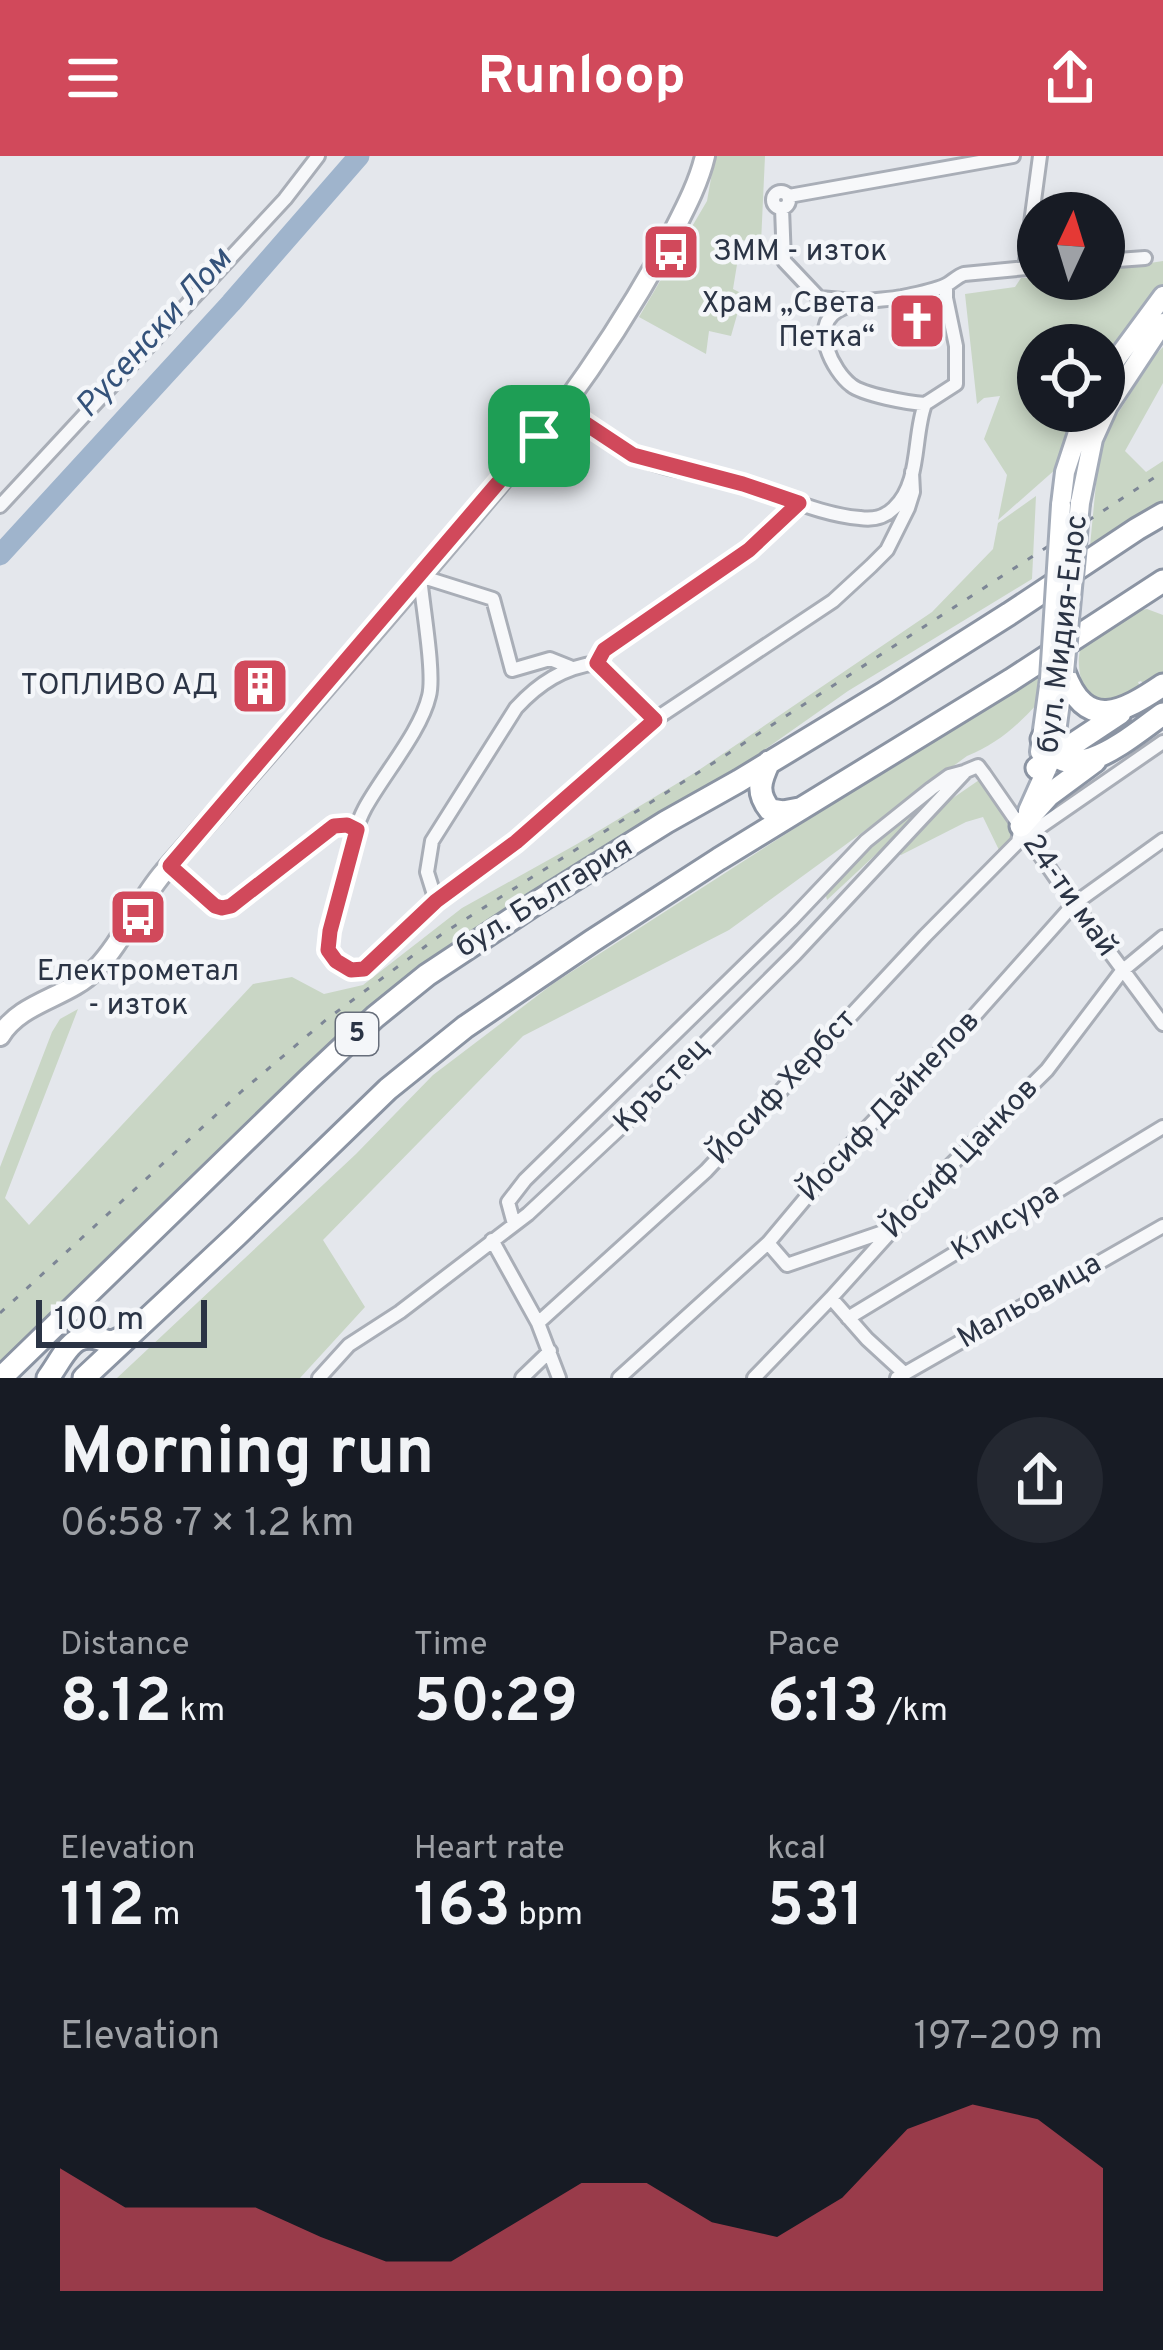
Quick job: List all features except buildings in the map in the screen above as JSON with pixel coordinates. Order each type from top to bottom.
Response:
[{"type":"highway","name":"бул. България","points":[[1,1378],[308,1080],[410,989],[513,917],[902,682],[1163,514]]},
{"type":"highway","name":"бул. България","points":[[84,1378],[388,1089],[465,1028],[592,940],[1163,581]]},
{"type":"highway","points":[[1131,600],[1163,606]]},
{"type":"highway","points":[[1057,676],[1076,698],[1099,711],[1124,710],[1163,685]]},
{"type":"highway","points":[[1044,754],[1136,703]]},
{"type":"highway","points":[[1022,834],[1049,795],[1163,714]]},
{"type":"highway","points":[[1044,754],[1095,761]]},
{"type":"highway","points":[[769,761],[760,781],[762,800],[770,810],[802,809]]},
{"type":"highway","points":[[740,781],[756,799],[757,813],[747,842]]},
{"type":"highway","points":[[48,1378],[81,1337],[113,1342],[134,1331]]},
{"type":"street","points":[[0,506],[285,199],[318,156]]},
{"type":"street","points":[[0,1036],[28,1009],[95,971],[170,866],[562,408],[610,341],[659,257],[685,209],[705,156]]},
{"type":"street","points":[[1013,156],[932,163],[785,202],[784,261],[819,298],[862,301],[898,298],[946,285],[964,274],[1017,268]]},
{"type":"street","points":[[1037,192],[1040,156]]},
{"type":"street","points":[[1125,259],[1145,258]]},
{"type":"street","points":[[420,576],[430,695],[357,830],[328,950],[351,970],[364,969],[436,901],[516,842],[655,720],[833,601],[887,550],[913,492],[912,472],[925,404],[956,384],[956,346],[946,285]]},
{"type":"street","points":[[1125,348],[1163,296]]},
{"type":"street","points":[[862,301],[830,317],[824,335],[835,365],[853,387],[925,404]]},
{"type":"street","name":"бул. Мидия-Енос","points":[[1070,504],[1108,406],[1163,323]]},
{"type":"street","points":[[562,408],[633,455],[862,519],[879,518],[898,505],[912,472]]},
{"type":"street","name":"бул. Мидия-Енос","points":[[1022,834],[1044,754],[1057,676],[1070,504],[1065,472],[1078,432]]},
{"type":"street","points":[[597,663],[604,650],[749,550],[799,503]]},
{"type":"street","points":[[420,576],[493,599],[512,670],[550,659],[570,667]]},
{"type":"street","points":[[597,663],[655,720]]},
{"type":"street","points":[[436,901],[427,872],[432,841],[516,708],[570,667],[597,663]]},
{"type":"street","name":"Йосиф Хербст","points":[[538,1322],[706,1171],[1022,834],[1163,742]]},
{"type":"street","points":[[514,1224],[508,1202],[525,1180],[866,842],[949,776],[972,769]]},
{"type":"street","name":"24-ти май","points":[[972,769],[1163,1024]]},
{"type":"street","name":"Кръстец","points":[[319,1378],[350,1345],[528,1214],[620,1129],[972,769]]},
{"type":"street","points":[[170,866],[222,908],[231,906],[334,826],[357,830]]},
{"type":"street","name":"Йосиф Дайнелов","points":[[619,1378],[768,1244],[846,1150],[1074,904],[1163,840]]},
{"type":"street","name":"Йосиф Цанков","points":[[754,1378],[950,1166],[1047,1070],[1122,971],[1163,937]]},
{"type":"street","name":"Клисура","points":[[848,1318],[1163,1127]]},
{"type":"street","name":"Мальовица","points":[[900,1376],[1163,1226]]},
{"type":"street","points":[[768,1244],[787,1265],[892,1229]]},
{"type":"street","points":[[492,1240],[538,1322],[560,1378]]},
{"type":"street","points":[[831,1298],[900,1376]]},
{"type":"street","points":[[522,1378],[550,1351]]},
{"type":"green space","points":[[715,156],[765,156],[761,243],[741,240],[733,289],[743,294],[731,336],[709,331],[706,354],[639,317],[707,201]]},
{"type":"green space","points":[[1163,261],[1163,284],[1125,339],[1125,324],[1017,324],[1017,432],[1070,432],[1057,468],[998,520],[1007,475],[984,439],[1000,396],[977,404],[965,294],[1017,284],[1017,300],[1125,300],[1125,267]]},
{"type":"green space","points":[[1163,347],[1163,383],[1125,451],[1146,472],[1163,461],[1163,506],[1090,546],[1100,442],[1106,432],[1125,432],[1125,402]]},
{"type":"green space","points":[[1036,496],[1032,579],[848,691],[716,784],[393,994],[316,1058],[0,1369],[0,1167],[60,1019],[78,1009],[5,1198],[29,1225],[253,984],[292,977],[324,994],[363,985],[462,908],[696,772],[932,612],[993,549],[998,523]]},
{"type":"green space","points":[[1147,609],[1163,615],[1163,674],[1145,686],[1138,682],[1141,689],[1118,700],[1104,701],[1089,694],[1082,687],[1079,664],[1087,639],[1116,619]]},
{"type":"green space","points":[[1038,672],[1038,703],[1014,727],[967,756],[729,930],[523,1036],[323,1240],[365,1307],[300,1378],[117,1378],[356,1154],[433,1075],[554,983]]},
{"type":"green space","points":[[954,777],[895,838],[982,778],[1016,829],[1014,839],[999,850],[983,817],[901,855],[887,844],[827,900],[824,888],[875,836]]},
{"type":"waterway","name":"Русенски Лом","points":[[0,555],[359,156]]},
{"type":"railway","points":[[0,1313],[242,1091],[327,1019],[442,934],[1163,472]]},
{"type":"place","name":"ЗММ - изток","points":[[671,252]]},
{"type":"place","name":"Храм „Света Петка“","points":[[917,321]]},
{"type":"place","name":"ТОПЛИВО АД","points":[[260,686]]},
{"type":"place","name":"Електрометал - изток","points":[[138,917]]},
{"type":"route","points":[[562,408],[633,455],[799,503],[749,550],[604,650],[597,663],[655,720],[516,842],[436,901],[364,969],[351,970],[328,950],[357,830],[347,825],[334,826],[231,906],[215,906],[170,866],[539,436],[562,408]]}]
